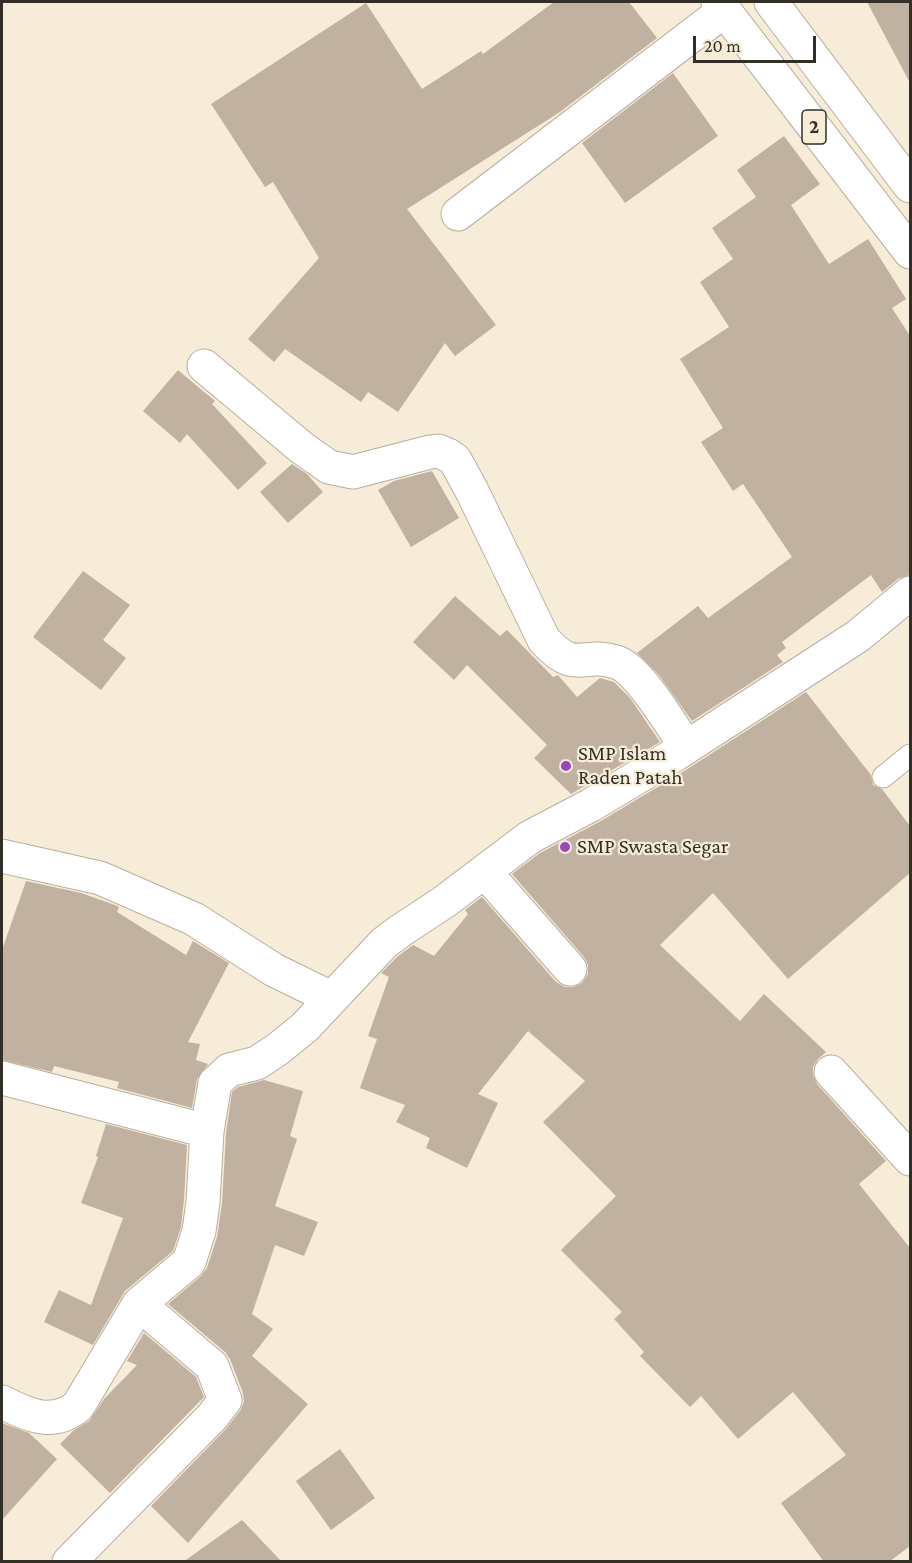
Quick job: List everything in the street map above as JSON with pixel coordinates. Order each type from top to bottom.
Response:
[{"type":"main road","name":"2","points":[[771,2],[910,186]]},
{"type":"main road","name":"2","points":[[721,6],[910,252]]},
{"type":"main road","points":[[458,214],[721,6]]},
{"type":"main road","points":[[204,366],[302,448],[329,467],[353,472],[430,452],[448,455],[455,459],[544,640],[559,655],[567,659],[577,662],[603,660],[618,662],[632,672],[686,747]]},
{"type":"main road","points":[[2,1402],[26,1414],[41,1418],[60,1417],[71,1412],[78,1406],[139,1304],[189,1262],[199,1231],[204,1202],[207,1131],[214,1083],[229,1070],[257,1063],[278,1049],[305,1027],[384,943],[444,902],[530,837],[591,805],[686,747],[858,636],[910,593]]},
{"type":"main road","points":[[2,856],[100,878],[194,919],[274,970],[331,998]]},
{"type":"main road","points":[[485,872],[570,969]]},
{"type":"main road","points":[[831,1072],[910,1159]]},
{"type":"main road","points":[[2,1078],[207,1131]]},
{"type":"main road","points":[[69,1562],[212,1417],[225,1400],[212,1366],[139,1304]]},
{"type":"lane","points":[[883,777],[910,755]]},
{"type":"building","points":[[554,2],[629,2],[657,38],[560,112],[407,209],[496,325],[455,356],[445,343],[398,412],[368,392],[361,402],[285,349],[274,362],[248,339],[319,258],[273,182],[265,187],[211,104],[366,3],[422,89],[481,51],[483,54]]},
{"type":"building","points":[[867,2],[910,2],[910,83]]},
{"type":"building","points":[[673,73],[718,136],[625,203],[582,143]]},
{"type":"building","points":[[784,136],[820,184],[791,205],[829,264],[868,239],[906,299],[892,308],[910,336],[910,575],[899,578],[882,592],[871,575],[782,642],[786,648],[777,655],[783,662],[692,721],[659,675],[637,653],[698,606],[708,618],[792,557],[743,484],[733,491],[701,442],[723,428],[680,359],[729,327],[700,282],[733,259],[712,228],[756,197],[737,170]]},
{"type":"building","points":[[178,370],[215,401],[212,404],[267,463],[238,490],[187,434],[180,443],[143,411]]},
{"type":"building","points":[[292,464],[307,474],[323,492],[288,523],[260,492]]},
{"type":"building","points":[[432,471],[459,518],[411,547],[378,490],[394,481]]},
{"type":"building","points":[[83,571],[130,605],[103,640],[126,658],[101,690],[33,637]]},
{"type":"building","points":[[455,596],[500,636],[507,630],[553,677],[558,675],[577,697],[600,678],[614,682],[630,698],[660,742],[571,794],[534,758],[547,745],[467,665],[454,680],[413,642]]},
{"type":"building","points":[[806,692],[871,775],[873,785],[882,789],[910,826],[910,873],[788,979],[713,893],[660,945],[740,1021],[764,994],[826,1052],[813,1067],[813,1075],[817,1084],[886,1161],[859,1184],[910,1248],[910,1546],[889,1562],[824,1562],[781,1503],[846,1455],[793,1392],[738,1439],[701,1396],[690,1407],[640,1356],[644,1352],[614,1319],[622,1312],[561,1250],[616,1196],[543,1122],[585,1081],[528,1031],[478,1094],[498,1103],[467,1168],[426,1148],[430,1138],[396,1122],[405,1105],[360,1088],[377,1039],[368,1036],[389,977],[381,973],[397,957],[413,945],[434,956],[468,914],[465,910],[482,897],[556,982],[565,987],[573,987],[582,983],[588,974],[588,965],[584,957],[512,874],[540,853],[601,821],[686,770]]},
{"type":"building","points":[[26,881],[81,893],[115,905],[119,907],[117,912],[186,955],[193,941],[229,963],[188,1042],[200,1044],[196,1060],[208,1064],[197,1079],[192,1108],[117,1088],[119,1082],[54,1066],[52,1072],[2,1060],[2,950]]},
{"type":"building","points":[[264,1080],[303,1091],[290,1136],[297,1139],[275,1206],[318,1222],[304,1256],[275,1245],[252,1314],[273,1329],[252,1356],[308,1404],[188,1543],[151,1506],[225,1430],[244,1402],[243,1393],[225,1352],[168,1304],[201,1276],[207,1268],[217,1237],[232,1092],[238,1087]]},
{"type":"building","points":[[106,1124],[187,1145],[184,1200],[181,1227],[173,1251],[125,1291],[93,1345],[44,1322],[59,1290],[91,1305],[123,1218],[81,1203],[98,1157],[96,1156]]},
{"type":"building","points":[[144,1333],[196,1377],[204,1397],[110,1493],[60,1444],[73,1431],[89,1421],[104,1399],[137,1365],[127,1361]]},
{"type":"building","points":[[2,1423],[29,1433],[57,1459],[2,1520]]},
{"type":"building","points":[[340,1449],[375,1498],[331,1530],[296,1481]]},
{"type":"building","points":[[242,1520],[282,1562],[183,1562]]},
{"type":"place","name":"SMP Islam Raden Patah","points":[[566,766]]},
{"type":"place","name":"SMP Swasta Segar","points":[[565,847]]}]
